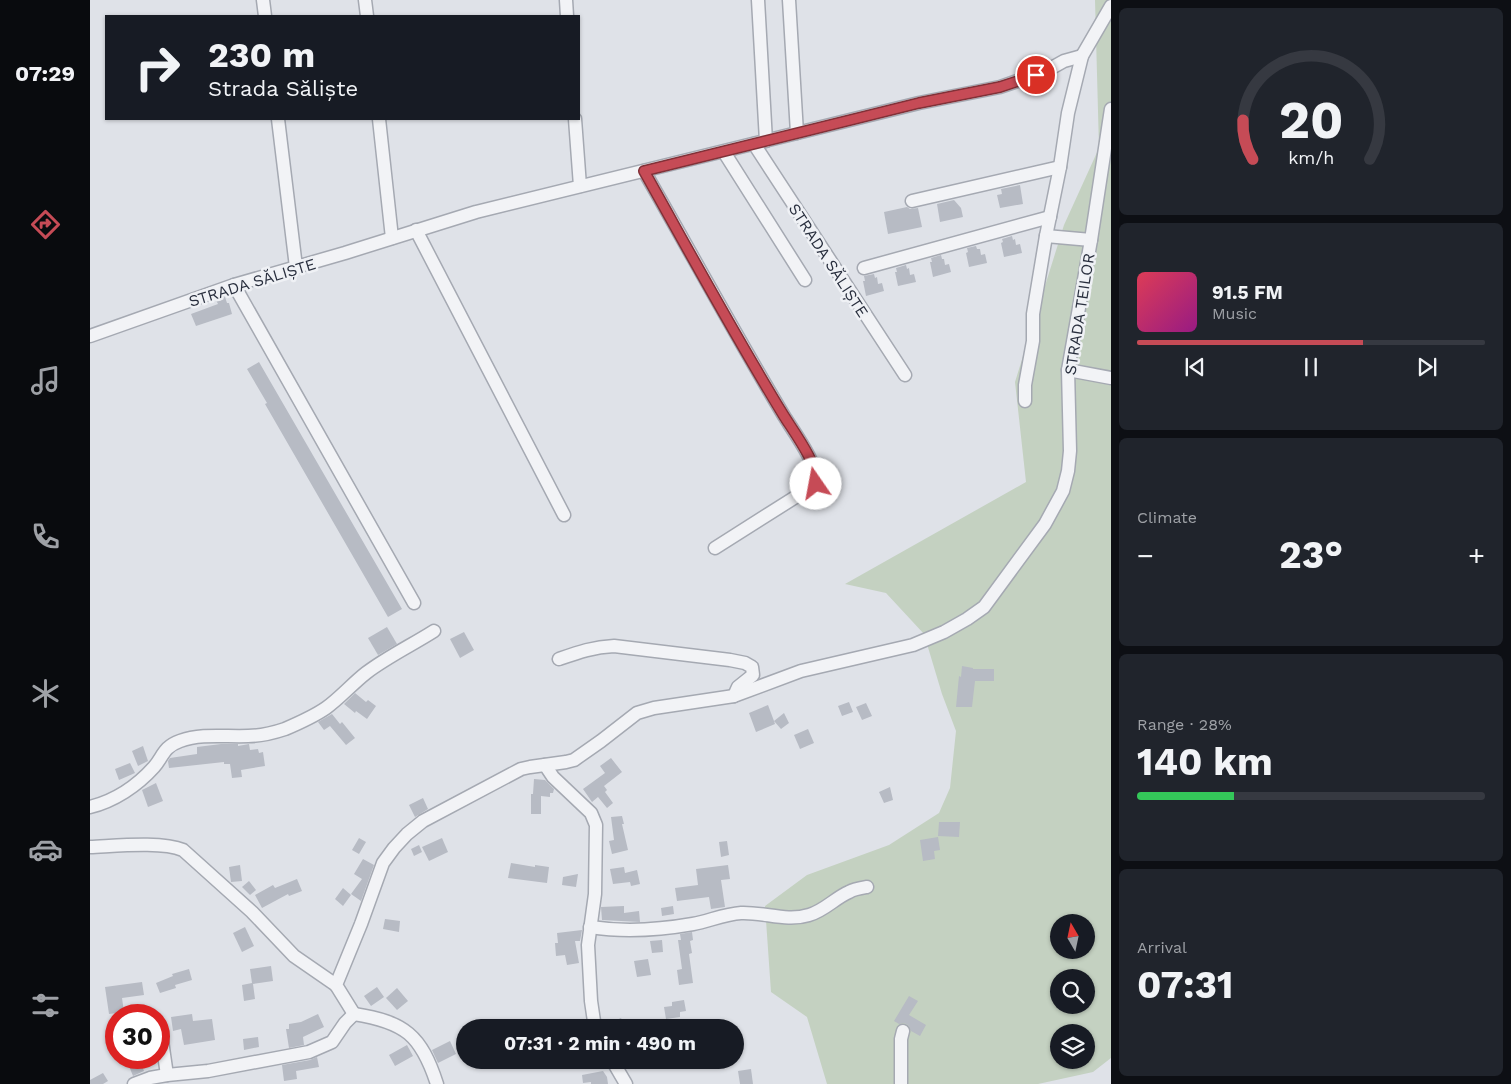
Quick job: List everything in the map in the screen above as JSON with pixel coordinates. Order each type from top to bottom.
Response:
[{"type":"street","points":[[263,0],[265,15]]},
{"type":"street","points":[[365,0],[367,15]]},
{"type":"street","points":[[566,0],[567,15]]},
{"type":"street","name":"STRADA SĂLIȘTE","points":[[758,0],[760,142],[905,375]]},
{"type":"street","points":[[789,0],[797,133]]},
{"type":"street","points":[[1025,401],[1025,385],[1033,341],[1033,314],[1068,113],[1082,56],[1111,6]]},
{"type":"street","name":"STRADA SĂLIȘTE","points":[[90,336],[234,285],[476,212],[919,103],[1000,87],[1039,73],[1064,61],[1082,56]]},
{"type":"street","name":"STRADA TEILOR","points":[[336,984],[361,924],[383,863],[401,841],[423,821],[521,770],[574,760],[637,713],[654,708],[734,696],[801,671],[913,645],[944,632],[984,607],[1044,524],[1062,491],[1068,471],[1070,451],[1068,370],[1091,240],[1111,109]]},
{"type":"street","points":[[278,120],[296,267]]},
{"type":"street","points":[[379,120],[392,238]]},
{"type":"street","points":[[575,120],[580,186]]},
{"type":"street","points":[[724,152],[805,280]]},
{"type":"street","points":[[912,200],[1060,167]]},
{"type":"street","points":[[644,171],[816,472],[816,484],[715,548]]},
{"type":"street","name":"STRADA SĂLIȘTE","points":[[864,268],[1050,217]]},
{"type":"street","points":[[416,230],[564,515]]},
{"type":"street","points":[[1046,236],[1091,240]]},
{"type":"street","points":[[234,285],[414,603]]},
{"type":"street","points":[[1068,370],[1111,378]]},
{"type":"street","points":[[90,807],[112,800],[127,790],[156,766],[161,755],[169,747],[179,741],[213,735],[247,736],[266,734],[306,720],[327,707],[367,672],[434,631]]},
{"type":"street","points":[[559,659],[582,650],[614,646],[730,660],[752,667],[754,671],[753,675],[738,687],[734,696]]},
{"type":"street","points":[[545,765],[553,777],[591,813],[596,825],[595,894],[588,945],[589,982],[594,1019]]},
{"type":"street","points":[[90,846],[160,845],[183,850],[252,912],[294,956],[312,970],[336,984],[354,1014],[389,1021],[414,1037],[425,1055],[437,1084]]},
{"type":"street","points":[[590,927],[626,930],[674,927],[744,913],[793,918],[810,915],[850,891],[867,887]]},
{"type":"street","points":[[134,1084],[150,1078],[208,1071],[309,1052],[332,1042],[345,1023],[354,1014]]},
{"type":"street","points":[[901,1084],[901,1039],[904,1031]]},
{"type":"street","points":[[166,1069],[167,1075]]},
{"type":"street","points":[[617,1069],[626,1084]]},
{"type":"green space","points":[[1095,0],[1111,0],[1111,1058],[1093,1072],[1038,1084],[827,1084],[807,1017],[771,992],[765,906],[807,875],[889,845],[939,813],[950,788],[956,731],[942,694],[924,634],[886,593],[845,584],[1026,482],[1015,382],[1064,225],[1099,148]]},
{"type":"building","points":[[1020,185],[1023,204],[1000,208],[997,195],[1002,194],[1001,189]]},
{"type":"building","points":[[954,200],[961,208],[963,217],[940,222],[937,204]]},
{"type":"building","points":[[907,207],[910,209],[918,208],[922,227],[888,234],[884,212]]},
{"type":"building","points":[[1012,236],[1013,240],[1015,239],[1016,245],[1020,244],[1022,253],[1004,257],[1002,239]]},
{"type":"building","points":[[976,246],[977,249],[980,249],[981,255],[985,254],[987,263],[969,267],[966,253],[968,252],[967,248]]},
{"type":"building","points":[[941,255],[945,265],[949,264],[951,272],[933,277],[931,258]]},
{"type":"building","points":[[906,265],[907,269],[909,268],[910,275],[914,274],[916,282],[898,286],[896,268]]},
{"type":"building","points":[[874,274],[875,278],[877,277],[878,284],[882,283],[884,291],[866,296],[864,276]]},
{"type":"building","points":[[225,297],[232,314],[196,326],[191,314],[218,304],[216,300]]},
{"type":"building","points":[[259,362],[402,609],[388,617],[265,404],[267,403],[247,369]]},
{"type":"building","points":[[387,627],[397,644],[378,655],[368,638]]},
{"type":"building","points":[[464,632],[474,650],[460,658],[450,639]]},
{"type":"building","points":[[962,666],[973,669],[994,669],[994,681],[975,681],[972,707],[956,707],[959,676],[961,677]]},
{"type":"building","points":[[355,693],[366,702],[368,700],[376,706],[367,719],[356,711],[355,713],[344,704]]},
{"type":"building","points":[[849,702],[853,712],[842,716],[838,706]]},
{"type":"building","points":[[866,703],[872,716],[862,720],[856,707]]},
{"type":"building","points":[[768,705],[775,724],[756,732],[749,713]]},
{"type":"building","points":[[784,713],[789,723],[781,729],[774,721]]},
{"type":"building","points":[[332,714],[340,724],[342,722],[355,738],[346,745],[330,726],[324,730],[318,722]]},
{"type":"building","points":[[808,729],[814,743],[800,749],[794,735]]},
{"type":"building","points":[[238,744],[238,746],[249,744],[250,750],[258,749],[259,753],[263,752],[265,766],[241,770],[242,777],[232,778],[230,764],[224,764],[224,762],[169,768],[168,761],[170,758],[197,754],[197,747]]},
{"type":"building","points":[[143,746],[148,761],[138,766],[132,751]]},
{"type":"building","points":[[611,758],[622,772],[604,786],[607,790],[605,792],[613,803],[607,808],[598,797],[592,802],[583,789],[605,773],[600,766]]},
{"type":"building","points":[[130,763],[135,773],[119,780],[115,769]]},
{"type":"building","points":[[534,779],[545,780],[554,789],[553,793],[550,793],[550,797],[541,796],[541,814],[531,814],[531,794],[533,794]]},
{"type":"building","points":[[156,783],[163,801],[148,807],[142,790]]},
{"type":"building","points":[[890,787],[893,800],[884,803],[879,792]]},
{"type":"building","points":[[423,798],[428,809],[415,817],[409,805]]},
{"type":"building","points":[[622,816],[628,850],[612,854],[609,841],[614,840],[611,817]]},
{"type":"building","points":[[939,822],[960,822],[959,837],[938,836]]},
{"type":"building","points":[[938,837],[940,850],[934,851],[935,859],[923,861],[920,840]]},
{"type":"building","points":[[359,838],[366,842],[359,854],[352,850]]},
{"type":"building","points":[[442,838],[448,852],[429,861],[422,847]]},
{"type":"building","points":[[727,841],[729,855],[721,857],[719,842]]},
{"type":"building","points":[[419,845],[422,852],[414,856],[411,849]]},
{"type":"building","points":[[363,859],[374,865],[361,901],[351,894],[362,879],[354,874]]},
{"type":"building","points":[[511,863],[549,867],[547,883],[508,878]]},
{"type":"building","points":[[240,865],[242,881],[231,882],[229,867]]},
{"type":"building","points":[[728,865],[730,879],[721,880],[725,907],[711,909],[709,897],[677,901],[675,888],[698,885],[696,869]]},
{"type":"building","points":[[624,867],[625,873],[637,870],[640,884],[631,886],[630,882],[613,884],[610,869]]},
{"type":"building","points":[[578,874],[576,887],[562,885],[563,877]]},
{"type":"building","points":[[297,879],[302,891],[289,896],[288,894],[262,908],[255,895],[273,885],[275,888]]},
{"type":"building","points":[[249,881],[256,890],[250,895],[242,887]]},
{"type":"building","points":[[343,888],[351,895],[343,906],[335,899]]},
{"type":"building","points":[[624,906],[624,913],[639,911],[640,922],[602,920],[601,907]]},
{"type":"building","points":[[673,906],[674,914],[662,916],[661,908]]},
{"type":"building","points":[[385,919],[400,921],[399,932],[383,929]]},
{"type":"building","points":[[245,927],[254,946],[242,952],[233,933]]},
{"type":"building","points":[[582,930],[580,941],[575,941],[579,963],[567,965],[565,955],[556,956],[555,943],[558,943],[557,933]]},
{"type":"building","points":[[692,932],[693,940],[690,941],[692,953],[689,954],[693,983],[679,985],[677,970],[682,969],[678,940],[681,940],[680,934]]},
{"type":"building","points":[[662,940],[663,952],[652,953],[650,941]]},
{"type":"building","points":[[648,959],[651,975],[637,977],[634,961]]},
{"type":"building","points":[[271,966],[273,981],[253,984],[255,999],[244,1001],[242,985],[252,983],[250,969]]},
{"type":"building","points":[[189,969],[192,980],[175,985],[176,988],[160,993],[156,983],[173,976],[172,974]]},
{"type":"building","points":[[142,982],[144,995],[122,998],[123,1004],[108,1004],[105,987]]},
{"type":"building","points":[[377,987],[384,997],[371,1006],[364,996]]},
{"type":"building","points":[[397,988],[408,1001],[397,1010],[386,998]]},
{"type":"building","points":[[909,996],[918,1001],[909,1015],[926,1025],[920,1036],[911,1031],[908,1025],[904,1023],[899,1024],[894,1021]]},
{"type":"building","points":[[684,1000],[686,1011],[680,1012],[680,1017],[666,1019],[664,1007],[672,1006],[672,1002]]},
{"type":"building","points":[[192,1014],[193,1021],[212,1019],[215,1040],[184,1045],[181,1029],[173,1031],[171,1017]]},
{"type":"building","points":[[318,1014],[324,1027],[303,1037],[304,1045],[289,1048],[286,1029],[289,1029],[289,1024],[301,1022]]},
{"type":"building","points":[[258,1037],[259,1047],[244,1050],[243,1039]]},
{"type":"building","points":[[450,1041],[456,1054],[438,1063],[432,1050]]},
{"type":"building","points":[[407,1045],[413,1056],[395,1066],[389,1055]]},
{"type":"building","points":[[317,1057],[319,1067],[296,1071],[297,1079],[284,1081],[282,1065]]},
{"type":"building","points":[[130,1069],[143,1069],[144,1071],[133,1076]]},
{"type":"building","points":[[751,1069],[753,1084],[740,1084],[738,1071]]},
{"type":"building","points":[[603,1071],[607,1077],[608,1084],[583,1083],[582,1075]]},
{"type":"building","points":[[103,1073],[108,1081],[103,1084],[90,1084],[90,1080]]},
{"type":"route","points":[[816,484],[816,472],[811,461],[644,171],[919,103],[1000,87],[1036,75]]}]
